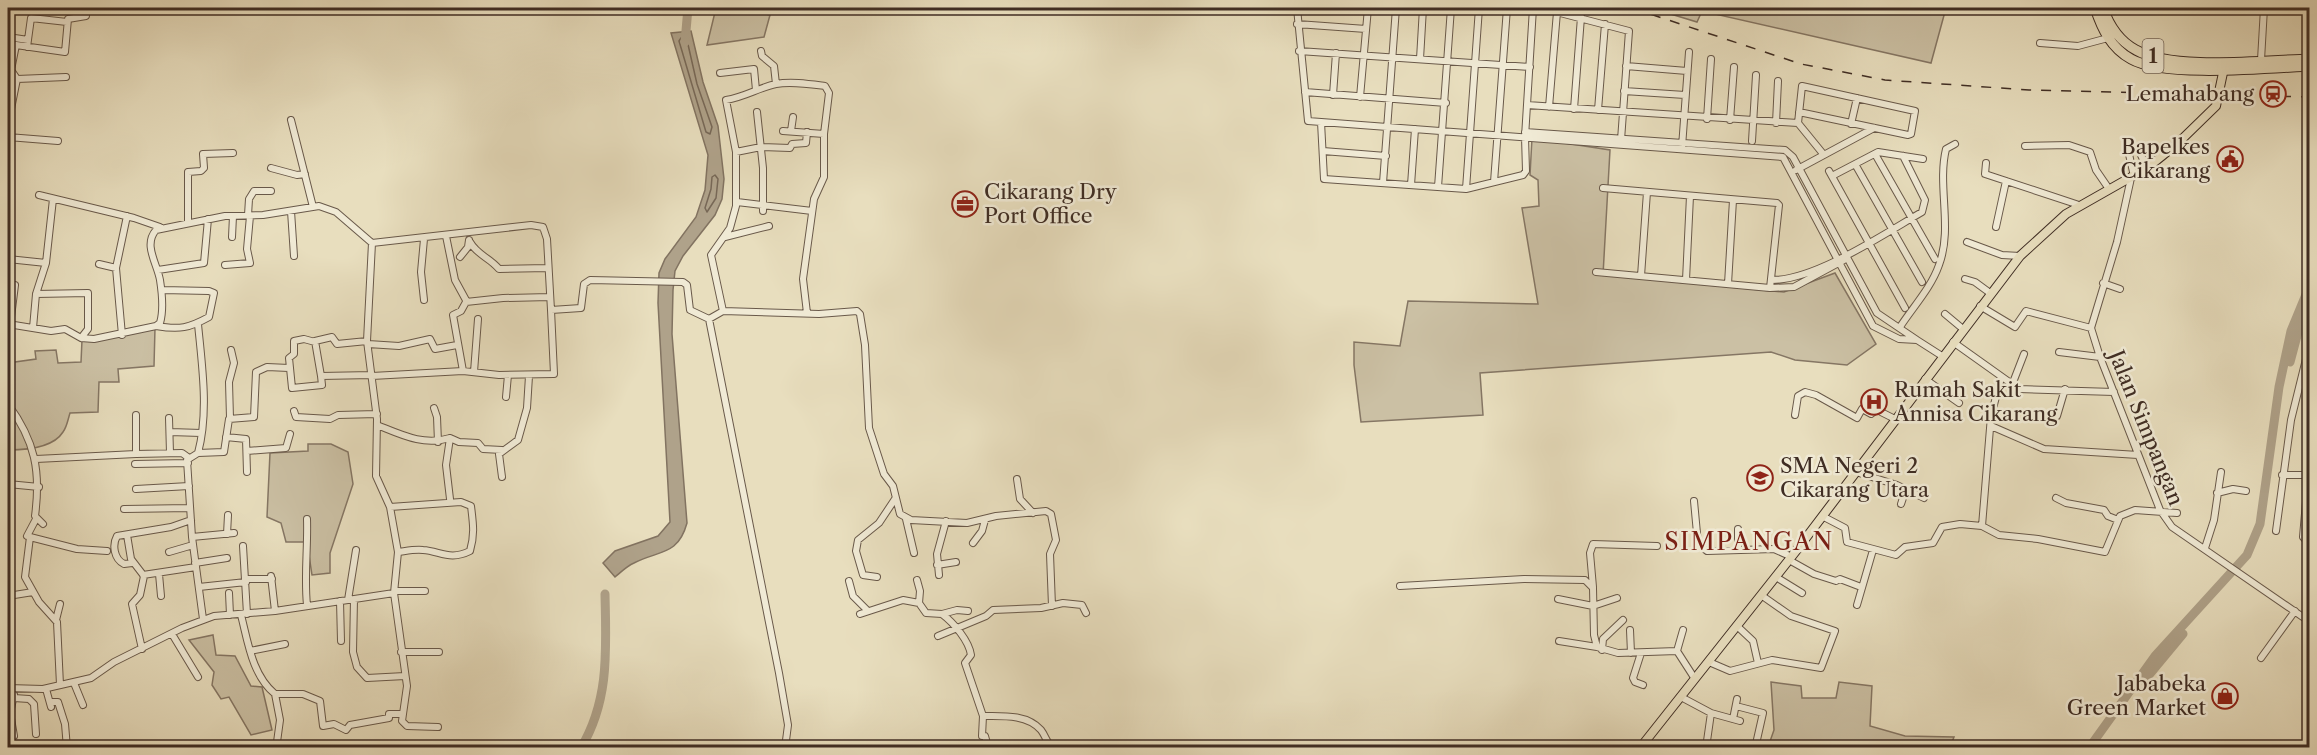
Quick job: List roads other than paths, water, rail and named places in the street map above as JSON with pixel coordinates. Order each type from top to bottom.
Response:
[{"type":"highway","name":"1","points":[[2095,8],[2108,38],[2125,55],[2144,64],[2176,69],[2310,66]]},
{"type":"highway","name":"1","points":[[2103,8],[2116,34],[2130,47],[2145,54],[2178,60],[2310,59]]},
{"type":"main road","points":[[1640,747],[1791,558],[1990,292],[2020,256],[2042,233],[2079,206],[2147,168],[2216,106],[2224,68]]},
{"type":"street","points":[[8,9],[29,8]]},
{"type":"street","points":[[8,37],[27,44],[66,52],[70,17],[86,16],[87,8]]},
{"type":"street","points":[[1297,8],[1299,51],[1308,122],[1497,135],[1525,134],[1739,150],[1785,150],[1793,157],[1796,170],[1839,260],[1875,328],[1899,339],[1917,340]]},
{"type":"street","points":[[1360,97],[1368,8]]},
{"type":"street","points":[[1383,183],[1396,8]]},
{"type":"street","points":[[1420,59],[1423,8]]},
{"type":"street","points":[[1438,187],[1446,104],[1451,8]]},
{"type":"street","points":[[1466,189],[1479,8]]},
{"type":"street","points":[[1494,182],[1507,8]]},
{"type":"street","points":[[1321,122],[1324,179],[1466,189],[1522,175],[1526,171],[1525,134],[1533,8]]},
{"type":"street","points":[[1542,8],[1581,16],[1629,31],[1621,141]]},
{"type":"street","points":[[2261,60],[2264,8],[2298,11],[2300,8]]},
{"type":"street","points":[[1549,107],[1557,12]]},
{"type":"street","points":[[1574,108],[1581,16]]},
{"type":"street","points":[[27,44],[31,18],[68,22]]},
{"type":"street","points":[[1298,24],[1366,29]]},
{"type":"street","points":[[1598,110],[1605,24]]},
{"type":"street","points":[[2040,43],[2078,46],[2108,38]]},
{"type":"street","points":[[8,44],[27,44]]},
{"type":"street","points":[[16,45],[9,71],[17,79],[66,77]]},
{"type":"street","points":[[761,51],[764,58],[774,66],[776,84]]},
{"type":"street","points":[[1299,51],[1530,67]]},
{"type":"street","points":[[1682,146],[1689,52]]},
{"type":"street","points":[[1333,94],[1336,53]]},
{"type":"street","points":[[1707,119],[1711,59]]},
{"type":"street","points":[[1626,66],[1687,71]]},
{"type":"street","points":[[1730,120],[1734,67]]},
{"type":"street","points":[[720,74],[754,69],[756,90]]},
{"type":"street","points":[[1752,141],[1756,75]]},
{"type":"street","points":[[8,147],[8,133],[17,79]]},
{"type":"street","points":[[1776,123],[1778,81]]},
{"type":"street","points":[[723,311],[711,255],[725,237],[732,223],[736,202],[736,152],[726,100],[748,96],[756,90],[776,84],[828,88],[824,134],[824,177],[816,193],[812,211],[803,279],[807,313]]},
{"type":"street","points":[[1799,112],[1910,135],[1915,110],[1802,86],[1799,112],[1798,123],[1824,155]]},
{"type":"street","points":[[1624,91],[1685,95]]},
{"type":"street","points":[[1305,92],[1446,104]]},
{"type":"street","points":[[1851,124],[1857,98]]},
{"type":"street","points":[[1527,105],[1707,119],[1798,123]]},
{"type":"street","points":[[757,112],[761,147],[763,211]]},
{"type":"street","points":[[791,131],[793,117]]},
{"type":"street","points":[[291,120],[313,207]]},
{"type":"street","points":[[1796,170],[1874,128]]},
{"type":"street","points":[[1411,185],[1415,129]]},
{"type":"street","points":[[783,131],[824,134]]},
{"type":"street","points":[[736,152],[761,147],[789,148],[792,144],[805,144],[807,132]]},
{"type":"street","points":[[8,133],[58,141]]},
{"type":"street","points":[[2090,143],[2096,170],[2109,189]]},
{"type":"street","points":[[1900,327],[1939,266],[1945,210],[1944,159],[1946,149],[1955,144]]},
{"type":"street","points":[[2025,146],[2069,145],[2091,152]]},
{"type":"street","points":[[2128,150],[2132,177]]},
{"type":"street","points":[[1323,151],[1386,156]]},
{"type":"street","points":[[1905,309],[1831,173],[1882,152],[1923,159]]},
{"type":"street","points":[[188,222],[188,172],[204,168],[203,154],[233,153]]},
{"type":"street","points":[[2140,153],[2147,168]]},
{"type":"street","points":[[1875,154],[1935,259]]},
{"type":"street","points":[[1596,273],[1770,288],[1794,287],[1922,212],[1925,200],[1903,156]]},
{"type":"street","points":[[1986,163],[1985,174],[2079,206]]},
{"type":"street","points":[[1855,165],[1922,282]]},
{"type":"street","points":[[8,168],[8,185]]},
{"type":"street","points":[[271,168],[297,175],[306,174]]},
{"type":"street","points":[[1796,170],[1848,255],[1879,315],[1942,356]]},
{"type":"street","name":"Jalan Simpangan","points":[[2132,177],[2117,242],[2091,328],[2138,455],[2160,510],[2172,527],[2221,558],[2310,622]]},
{"type":"street","points":[[1996,227],[2006,181]]},
{"type":"street","points":[[1603,188],[1778,204],[1770,288]]},
{"type":"street","points":[[225,265],[250,263],[249,200],[254,191],[271,190]]},
{"type":"street","points":[[1641,276],[1647,192]]},
{"type":"street","points":[[39,195],[127,216],[160,227]]},
{"type":"street","points":[[1686,280],[1690,196]]},
{"type":"street","points":[[33,328],[36,294],[46,263],[53,199]]},
{"type":"street","points":[[1728,284],[1733,200]]},
{"type":"street","points":[[736,202],[763,203],[812,211]]},
{"type":"street","points":[[156,326],[161,319],[162,290],[150,241],[153,232],[160,227],[207,219],[313,207],[332,210],[372,243],[469,234],[531,225],[543,226],[555,373],[508,375],[463,371],[321,376]]},
{"type":"street","points":[[291,211],[294,256]]},
{"type":"street","points":[[122,335],[116,268],[127,216]]},
{"type":"street","points":[[232,237],[233,216]]},
{"type":"street","points":[[158,270],[204,263],[207,219]]},
{"type":"street","points":[[725,237],[769,226]]},
{"type":"street","points":[[469,234],[470,242],[476,253],[490,259],[499,269],[548,268]]},
{"type":"street","points":[[446,236],[455,280],[467,302]]},
{"type":"street","points":[[424,239],[422,272],[424,300]]},
{"type":"street","points":[[460,257],[470,242]]},
{"type":"street","points":[[1967,242],[2002,255],[2020,256]]},
{"type":"street","points":[[372,243],[368,343],[377,414],[376,476],[390,507],[398,552],[394,592],[407,689],[403,714],[405,725],[438,727]]},
{"type":"street","points":[[8,259],[46,263]]},
{"type":"street","points":[[1771,280],[1794,278],[1839,260]]},
{"type":"street","points":[[99,264],[116,268]]},
{"type":"street","points":[[551,310],[581,308],[584,284],[588,280],[654,279],[687,284],[690,310],[709,319]]},
{"type":"street","points":[[1965,279],[1975,282],[1990,292]]},
{"type":"street","points":[[2103,283],[2120,289]]},
{"type":"street","points":[[15,285],[9,325],[51,331],[65,329],[81,338],[94,339],[122,335],[156,326],[191,327],[210,315],[213,291],[162,290]]},
{"type":"street","points":[[36,294],[88,293],[88,329],[81,338]]},
{"type":"street","points":[[467,302],[550,297]]},
{"type":"street","points":[[463,371],[453,315],[461,311],[467,302]]},
{"type":"street","points":[[1980,306],[2015,327],[2026,311],[2091,328]]},
{"type":"street","points":[[709,319],[723,311],[807,313],[854,310],[860,314],[865,345],[869,428],[884,474],[892,483],[898,510],[906,519],[914,553]]},
{"type":"street","points":[[1945,314],[1963,329]]},
{"type":"street","points":[[474,372],[478,319]]},
{"type":"street","points":[[709,319],[779,673],[788,725],[785,747]]},
{"type":"street","points":[[198,324],[204,399],[198,453]]},
{"type":"street","points":[[315,342],[322,384],[293,389],[289,358],[294,354],[294,341],[304,339],[315,342],[333,337],[337,344],[368,343],[394,346],[430,339],[435,349],[457,345]]},
{"type":"street","points":[[1953,342],[2001,378],[2023,390],[2065,389],[2114,392]]},
{"type":"street","points":[[2276,531],[2290,420],[2309,344]]},
{"type":"street","points":[[135,464],[188,460],[198,453],[224,452],[230,418],[229,382],[234,363],[231,350]]},
{"type":"street","points":[[2059,352],[2100,357]]},
{"type":"street","points":[[2012,385],[2024,354]]},
{"type":"street","points":[[230,418],[255,417],[256,372],[267,367],[289,368]]},
{"type":"street","points":[[506,397],[508,375]]},
{"type":"street","points":[[377,425],[413,440],[438,442],[450,438],[459,442],[478,443],[483,449],[502,450],[518,440],[527,408],[529,375]]},
{"type":"street","points":[[1982,526],[1994,397],[2001,378]]},
{"type":"street","points":[[1925,379],[1959,403]]},
{"type":"street","points":[[2057,416],[2065,389]]},
{"type":"street","points":[[1795,415],[1798,396],[1805,392],[1816,395],[1857,418],[1862,409],[1871,414],[1878,412],[1895,419]]},
{"type":"street","points":[[8,404],[23,429],[36,459],[39,487],[36,519],[27,536],[30,537],[25,577],[33,592],[56,620]]},
{"type":"street","points":[[434,408],[437,417],[438,442]]},
{"type":"street","points":[[294,411],[296,417],[330,419],[338,415],[377,414]]},
{"type":"street","points":[[136,415],[136,453]]},
{"type":"street","points":[[170,418],[170,453]]},
{"type":"street","points":[[1991,426],[2044,449],[2138,455]]},
{"type":"street","points":[[170,432],[201,433]]},
{"type":"street","points":[[247,451],[286,448],[290,434]]},
{"type":"street","points":[[226,437],[246,439],[247,472]]},
{"type":"street","points":[[450,438],[446,465],[450,499]]},
{"type":"street","points":[[502,450],[498,460],[502,477]]},
{"type":"street","points":[[36,459],[136,453],[186,454],[192,537],[203,619]]},
{"type":"street","points":[[1856,472],[1906,489],[1924,498]]},
{"type":"street","points":[[2205,548],[2214,520],[2221,472]]},
{"type":"street","points":[[2283,475],[2310,475]]},
{"type":"street","points":[[1017,480],[1020,499],[1032,513]]},
{"type":"street","points":[[8,484],[39,487]]},
{"type":"street","points":[[136,489],[189,486]]},
{"type":"street","points":[[1900,504],[1906,489]]},
{"type":"street","points":[[2217,493],[2233,489],[2246,491]]},
{"type":"street","points":[[2307,490],[2307,525],[2303,539],[2310,545]]},
{"type":"street","points":[[2056,498],[2066,503],[2104,510],[2108,516],[2118,520]]},
{"type":"street","points":[[877,578],[863,575],[857,543],[861,536],[879,524],[896,499]]},
{"type":"street","points":[[1694,501],[1698,543],[1701,548],[1707,551],[1779,549],[1824,578],[1836,581],[1840,579],[1861,586]]},
{"type":"street","points":[[390,507],[461,502],[471,506],[474,518],[472,542],[470,551],[466,554],[441,555],[423,550],[398,552]]},
{"type":"street","points":[[124,509],[190,508]]},
{"type":"street","points":[[1822,516],[1845,528],[1847,542],[1896,555],[1905,547],[1933,543],[1942,527],[1960,524],[1982,526],[1999,534],[2102,552],[2108,550],[2120,516],[2131,510],[2160,510],[2177,513]]},
{"type":"street","points":[[906,519],[967,523],[996,516],[1046,512],[1051,514],[1056,540],[1050,554],[1052,606]]},
{"type":"street","points":[[192,537],[231,533],[228,515]]},
{"type":"street","points":[[36,519],[43,524]]},
{"type":"street","points":[[307,519],[308,564],[305,579],[307,605]]},
{"type":"street","points":[[132,562],[120,562],[114,546],[117,537],[191,520]]},
{"type":"street","points":[[973,543],[982,531],[985,520]]},
{"type":"street","points":[[939,575],[937,554],[946,521]]},
{"type":"street","points":[[1738,530],[1738,549]]},
{"type":"street","points":[[127,535],[132,562],[144,575]]},
{"type":"street","points":[[30,537],[77,549],[107,550]]},
{"type":"street","points":[[1600,649],[1594,639],[1590,553],[1593,544],[1658,546]]},
{"type":"street","points":[[169,552],[194,545]]},
{"type":"street","points":[[243,546],[246,580],[244,615],[250,651],[263,681],[275,694],[280,720],[277,742]]},
{"type":"street","points":[[356,550],[351,599],[352,647],[357,668],[367,678],[405,676]]},
{"type":"street","points":[[1857,605],[1873,550]]},
{"type":"street","points":[[144,575],[159,574],[228,558]]},
{"type":"street","points":[[938,565],[956,562]]},
{"type":"street","points":[[159,574],[162,596]]},
{"type":"street","points":[[142,649],[132,604],[140,595],[144,575]]},
{"type":"street","points":[[1776,576],[1802,593]]},
{"type":"street","points":[[199,587],[272,578],[275,611]]},
{"type":"street","points":[[1400,586],[1524,579],[1585,580],[1593,588]]},
{"type":"street","points":[[917,580],[920,591],[919,603],[926,613],[946,614],[968,611]]},
{"type":"street","points":[[849,581],[853,596],[868,611]]},
{"type":"street","points":[[8,688],[46,688],[91,678],[114,662],[203,619],[275,611],[394,592],[425,591]]},
{"type":"street","points":[[8,596],[33,592]]},
{"type":"street","points":[[230,593],[230,615]]},
{"type":"street","points":[[1709,662],[1730,671],[1772,660],[1821,668],[1835,631],[1791,616],[1761,595]]},
{"type":"street","points":[[1558,599],[1593,606],[1617,598]]},
{"type":"street","points":[[860,614],[903,600],[919,603]]},
{"type":"street","points":[[340,601],[341,641]]},
{"type":"street","points":[[938,636],[986,616],[993,610],[1052,606],[1064,603],[1082,605],[1086,613]]},
{"type":"street","points":[[60,604],[56,620],[60,685]]},
{"type":"street","points":[[2261,658],[2297,612],[2310,615]]},
{"type":"street","points":[[946,614],[970,651],[971,656],[965,663],[983,716],[981,728],[987,743],[979,747]]},
{"type":"street","points":[[1600,649],[1603,639],[1623,620]]},
{"type":"street","points":[[1737,626],[1753,641],[1758,663]]},
{"type":"street","points":[[1630,630],[1631,653]]},
{"type":"street","points":[[1683,630],[1677,651],[1695,679]]},
{"type":"street","points":[[172,634],[198,677]]},
{"type":"street","points":[[1559,641],[1631,653],[1677,651]]},
{"type":"street","points":[[250,651],[285,644]]},
{"type":"street","points":[[401,652],[440,652]]},
{"type":"street","points":[[1641,653],[1633,678],[1635,682],[1643,685]]},
{"type":"street","points":[[74,683],[83,705]]},
{"type":"street","points":[[46,688],[50,705],[58,702],[65,724],[67,747]]},
{"type":"street","points":[[15,736],[10,712],[16,689]]},
{"type":"street","points":[[275,694],[310,696],[320,701],[323,726],[334,724],[346,730],[350,725],[389,718],[389,714],[403,714]]},
{"type":"street","points":[[1681,697],[1711,713],[1737,720],[1737,702],[1763,713],[1756,744]]},
{"type":"street","points":[[14,698],[29,699],[34,704],[36,734]]},
{"type":"street","points":[[1706,747],[1711,713]]},
{"type":"street","points":[[983,716],[1018,717],[1040,729],[1046,742],[1055,747]]},
{"type":"street","points":[[1601,747],[1609,747]]},
{"type":"water","points":[[691,31],[703,82],[718,126],[724,179],[722,199],[715,215],[683,256],[675,271],[672,334],[687,523],[683,534],[673,547],[631,564],[615,577],[603,563],[615,551],[658,536],[670,522],[658,303],[659,273],[665,259],[696,217],[705,190],[708,155],[671,33]]},
{"type":"waterway","points":[[685,42],[688,8]]},
{"type":"waterway","points":[[2089,748],[2155,656],[2247,555],[2260,524],[2279,387],[2291,331],[2310,285]]},
{"type":"waterway","points":[[2290,362],[2302,317]]},
{"type":"waterway","points":[[581,748],[590,730],[602,692],[605,654],[605,594]]},
{"type":"waterway","points":[[2144,681],[2183,634]]},
{"type":"railway","points":[[1632,8],[1801,64],[1885,80],[2029,90],[2310,97]]},
{"type":"place","name":"Lemahabang","points":[[2273,94]]},
{"type":"place","name":"Bapelkes Cikarang","points":[[2230,159]]},
{"type":"place","name":"Cikarang Dry Port Office","points":[[965,204]]},
{"type":"place","name":"Rumah Sakit Annisa Cikarang","points":[[1874,402]]},
{"type":"place","name":"SMA Negeri 2 Cikarang Utara","points":[[1760,478]]},
{"type":"place","name":"Jababeka Green Market","points":[[2225,696]]},
{"type":"district","name":"SIMPANGAN","points":[[1749,542]]}]
